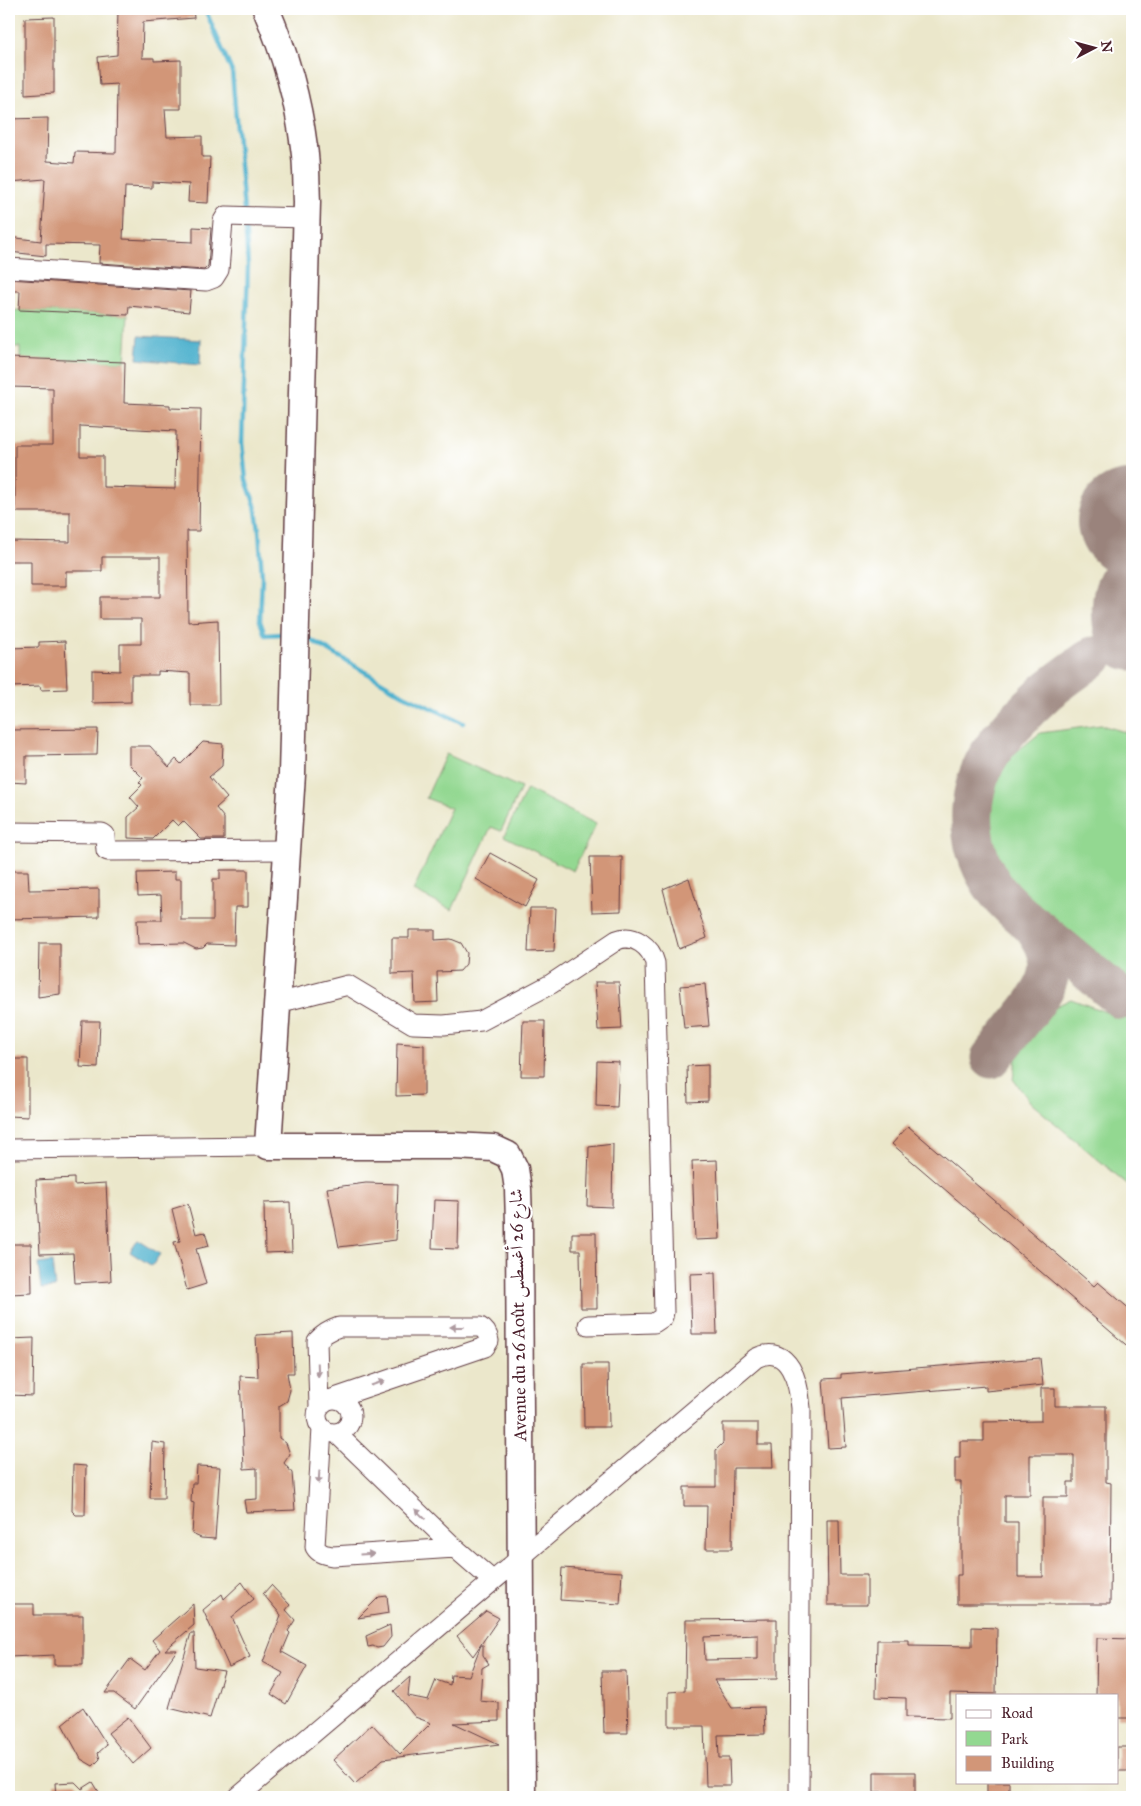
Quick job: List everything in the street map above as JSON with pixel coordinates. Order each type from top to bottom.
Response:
[{"type":"street","points":[[266,9],[276,31],[294,90],[304,149],[306,218],[292,774],[268,1146]]},
{"type":"street","points":[[9,268],[211,280],[217,275],[219,270],[224,218],[228,216],[244,216],[306,218]]},
{"type":"street","points":[[9,832],[102,833],[105,835],[106,850],[108,851],[288,850]]},
{"type":"street","points":[[278,1003],[348,986],[413,1024],[444,1025],[481,1021],[551,984],[617,940],[629,937],[635,939],[648,949],[655,963],[664,1312],[663,1317],[654,1323],[588,1325]]},
{"type":"street","name":"Avenue du 26 Août شارع 26 أغسطس","points":[[9,1149],[454,1146],[493,1148],[508,1155],[515,1169],[518,1189],[522,1797]]},
{"type":"street","points":[[326,1403],[317,1341],[322,1334],[330,1330],[339,1327],[480,1326],[485,1330],[489,1335],[489,1341],[485,1347],[326,1403],[317,1414],[318,1422],[454,1548],[493,1581]]},
{"type":"street","points":[[238,1797],[756,1358],[764,1354],[778,1357],[788,1363],[799,1389],[799,1797]]},
{"type":"street","points":[[326,1403],[340,1400],[350,1410],[351,1418],[349,1425],[343,1430],[329,1431]]},
{"type":"street","points":[[329,1431],[315,1547],[319,1552],[333,1556],[454,1548]]},
{"type":"green space","points":[[9,311],[128,315],[125,362],[20,359],[20,347],[9,347]]},
{"type":"green space","points":[[1101,725],[1132,734],[1132,988],[1032,905],[997,862],[983,817],[999,766],[1040,733]]},
{"type":"green space","points":[[446,754],[521,788],[501,831],[491,827],[452,910],[413,891],[451,808],[426,798]]},
{"type":"green space","points":[[527,789],[596,824],[573,871],[504,836]]},
{"type":"green space","points":[[1132,988],[1132,1188],[1031,1103],[1013,1079],[1018,1047],[1042,1013],[1071,999],[1108,1013]]},
{"type":"water","points":[[139,336],[201,340],[200,365],[137,359]]},
{"type":"water","points":[[138,1240],[160,1254],[152,1266],[130,1252]]},
{"type":"water","points":[[52,1262],[55,1288],[41,1289],[38,1264]]},
{"type":"building","points":[[118,9],[193,9],[194,18],[143,22],[142,58],[154,58],[154,61],[181,60],[181,109],[165,109],[167,137],[202,136],[202,157],[210,157],[208,203],[188,202],[189,184],[152,182],[152,188],[125,187],[123,239],[193,242],[193,227],[211,228],[208,266],[204,270],[99,263],[100,245],[46,244],[46,256],[9,252],[9,237],[41,241],[45,179],[10,182],[9,119],[48,118],[47,161],[74,163],[75,152],[116,153],[117,84],[100,85],[98,57],[117,55]]},
{"type":"building","points":[[54,17],[54,93],[25,95],[25,18]]},
{"type":"building","points":[[9,279],[191,291],[189,312],[129,306],[128,315],[19,310],[20,291],[9,291]]},
{"type":"building","points":[[9,358],[125,362],[124,403],[170,405],[170,408],[201,409],[199,531],[187,531],[188,622],[218,620],[219,705],[190,705],[190,673],[158,671],[158,675],[131,675],[131,702],[92,703],[92,670],[120,671],[120,644],[141,644],[141,619],[100,619],[100,597],[160,597],[160,557],[102,557],[102,571],[66,571],[66,586],[31,586],[31,561],[9,561],[9,541],[70,542],[70,512],[15,512],[15,445],[53,445],[53,388],[9,387]],"holes":[[[80,426],[176,431],[175,489],[103,487],[103,456],[80,456]]]},
{"type":"building","points":[[65,641],[67,689],[41,690],[40,686],[9,687],[9,648],[39,647],[39,642]]},
{"type":"building","points":[[98,729],[97,755],[26,756],[26,783],[9,782],[9,730]]},
{"type":"building","points":[[203,742],[223,744],[222,766],[209,777],[227,798],[216,808],[224,818],[224,839],[201,839],[183,821],[178,826],[172,820],[153,839],[128,838],[128,817],[139,807],[130,797],[142,785],[139,782],[143,778],[129,764],[129,746],[150,746],[169,767],[176,759],[181,764]]},
{"type":"building","points":[[490,853],[539,880],[525,907],[476,879]]},
{"type":"building","points":[[590,857],[622,857],[621,911],[592,912]]},
{"type":"building","points":[[220,870],[248,870],[248,907],[235,907],[234,945],[207,944],[203,948],[196,949],[184,943],[138,944],[137,920],[162,920],[161,895],[138,896],[137,873],[175,872],[175,879],[181,879],[181,920],[213,920],[213,879],[220,879]]},
{"type":"building","points":[[9,871],[28,871],[29,890],[99,889],[99,917],[9,919]]},
{"type":"building","points":[[689,878],[707,938],[679,949],[663,889]]},
{"type":"building","points":[[530,908],[556,908],[554,951],[528,952]]},
{"type":"building","points":[[409,930],[435,930],[435,940],[451,939],[461,943],[467,953],[466,964],[460,971],[437,972],[438,1002],[415,1003],[414,973],[392,974],[392,938],[409,938]]},
{"type":"building","points":[[39,943],[60,943],[60,994],[38,997]]},
{"type":"building","points":[[595,982],[619,982],[622,1029],[598,1030]]},
{"type":"building","points":[[705,984],[709,1026],[684,1028],[680,986]]},
{"type":"building","points":[[82,1021],[100,1021],[98,1068],[80,1067]]},
{"type":"building","points":[[523,1021],[545,1021],[544,1076],[521,1076]]},
{"type":"building","points":[[397,1043],[424,1045],[424,1095],[396,1096]]},
{"type":"building","points":[[9,1059],[28,1059],[28,1117],[9,1116]]},
{"type":"building","points":[[597,1061],[619,1062],[617,1107],[596,1106]]},
{"type":"building","points":[[708,1065],[708,1101],[688,1102],[687,1066]]},
{"type":"building","points":[[908,1126],[1094,1286],[1098,1282],[1132,1311],[1132,1350],[892,1144]]},
{"type":"building","points":[[613,1144],[612,1207],[587,1206],[589,1147]]},
{"type":"building","points":[[717,1160],[720,1239],[695,1240],[692,1161]]},
{"type":"building","points":[[74,1178],[74,1185],[106,1183],[111,1281],[75,1283],[73,1253],[40,1254],[36,1180]]},
{"type":"building","points":[[366,1183],[398,1184],[396,1240],[339,1247],[327,1188]]},
{"type":"building","points":[[434,1200],[459,1201],[458,1249],[432,1248]]},
{"type":"building","points":[[290,1202],[292,1252],[265,1253],[264,1203]]},
{"type":"building","points":[[188,1204],[196,1234],[205,1232],[209,1246],[196,1249],[206,1284],[187,1290],[174,1242],[180,1241],[172,1209]]},
{"type":"building","points":[[572,1233],[596,1233],[597,1308],[581,1308],[580,1250],[572,1250]]},
{"type":"building","points":[[9,1244],[31,1244],[32,1293],[9,1294]]},
{"type":"building","points":[[715,1273],[717,1334],[692,1334],[690,1274]]},
{"type":"building","points":[[293,1333],[294,1373],[287,1373],[290,1390],[287,1401],[279,1406],[279,1438],[286,1443],[290,1454],[284,1463],[292,1473],[295,1510],[246,1512],[244,1500],[257,1499],[257,1468],[244,1469],[240,1376],[258,1377],[256,1335]]},
{"type":"building","points":[[34,1338],[33,1396],[9,1395],[9,1339]]},
{"type":"building","points":[[1040,1358],[1043,1385],[986,1391],[986,1386],[842,1398],[846,1447],[828,1448],[823,1379],[841,1378],[841,1374]]},
{"type":"building","points":[[583,1364],[608,1364],[609,1427],[584,1427]]},
{"type":"building","points":[[1041,1388],[1055,1388],[1055,1406],[1106,1406],[1106,1482],[1111,1483],[1110,1604],[957,1604],[957,1575],[961,1575],[961,1482],[955,1482],[955,1458],[960,1458],[960,1441],[984,1441],[984,1422],[1041,1421]],"holes":[[[1030,1455],[1074,1455],[1074,1482],[1068,1482],[1068,1497],[1043,1497],[1043,1577],[1018,1577],[1018,1522],[1005,1522],[1005,1495],[1030,1495]]]},
{"type":"building","points":[[723,1423],[758,1423],[758,1445],[772,1445],[773,1468],[733,1468],[732,1549],[706,1549],[707,1506],[684,1506],[684,1487],[716,1487],[716,1450],[723,1443]]},
{"type":"building","points":[[152,1442],[165,1444],[164,1498],[150,1498]]},
{"type":"building","points":[[73,1465],[86,1466],[85,1515],[76,1515],[72,1511]]},
{"type":"building","points":[[197,1466],[220,1467],[215,1539],[201,1538],[192,1534],[194,1503],[191,1502],[192,1483],[196,1483]]},
{"type":"building","points":[[827,1520],[839,1520],[840,1575],[867,1575],[867,1605],[828,1605]]},
{"type":"building","points":[[562,1568],[622,1572],[620,1604],[560,1600]]},
{"type":"building","points":[[242,1582],[254,1599],[232,1617],[250,1657],[229,1667],[203,1610],[222,1594],[224,1599]]},
{"type":"building","points":[[271,1585],[290,1605],[286,1610],[295,1620],[288,1631],[290,1633],[282,1652],[307,1666],[286,1704],[271,1694],[283,1673],[263,1662],[281,1615],[263,1594]]},
{"type":"building","points":[[387,1596],[389,1613],[358,1618],[379,1597]]},
{"type":"building","points":[[9,1604],[34,1604],[34,1615],[83,1615],[83,1665],[54,1665],[54,1655],[9,1657]]},
{"type":"building","points":[[193,1604],[194,1625],[165,1650],[177,1650],[135,1709],[114,1693],[105,1693],[130,1659],[145,1670],[160,1650],[152,1640]]},
{"type":"building","points":[[486,1611],[499,1618],[473,1656],[457,1636]]},
{"type":"building","points":[[777,1619],[777,1679],[714,1680],[732,1708],[764,1707],[765,1734],[718,1735],[719,1758],[729,1758],[730,1786],[706,1786],[704,1726],[669,1726],[669,1692],[685,1691],[686,1620]],"holes":[[[758,1635],[758,1659],[705,1660],[704,1637]]]},
{"type":"building","points":[[390,1625],[391,1637],[383,1647],[368,1647],[366,1636]]},
{"type":"building","points":[[972,1627],[997,1628],[996,1694],[950,1693],[950,1718],[906,1717],[906,1698],[876,1697],[877,1640],[909,1640],[909,1645],[972,1646]]},
{"type":"building","points":[[191,1633],[194,1633],[195,1667],[224,1671],[210,1718],[169,1708]]},
{"type":"building","points":[[1097,1638],[1132,1639],[1132,1718],[1118,1718],[1118,1694],[1096,1694]]},
{"type":"building","points":[[481,1645],[483,1645],[483,1655],[489,1664],[482,1668],[480,1701],[499,1703],[499,1721],[454,1723],[499,1744],[383,1759],[355,1784],[333,1760],[372,1724],[400,1754],[431,1723],[415,1717],[394,1691],[410,1677],[408,1696],[428,1700],[436,1680],[450,1685],[451,1675],[469,1676]]},
{"type":"building","points":[[602,1671],[626,1671],[628,1733],[604,1733]]},
{"type":"building","points":[[83,1707],[107,1745],[98,1753],[100,1759],[93,1766],[81,1759],[62,1724]]},
{"type":"building","points":[[128,1717],[151,1748],[133,1764],[108,1733]]},
{"type":"building","points":[[1118,1747],[1132,1747],[1132,1771],[1118,1771]]},
{"type":"building","points":[[874,1772],[915,1772],[915,1797],[889,1797],[889,1792],[874,1792]]},
{"type":"building","points":[[75,1782],[82,1789],[93,1782],[102,1797],[56,1797],[55,1783]]},
{"type":"building","points":[[987,1784],[1009,1784],[1009,1797],[987,1797]]},
{"type":"waterway","points":[[205,9],[232,72],[244,211]]},
{"type":"waterway","points":[[245,221],[248,265],[242,443],[246,480],[255,505],[259,530],[262,577],[260,621],[265,635],[281,634]]},
{"type":"waterway","points":[[306,637],[404,695],[463,723]]},
{"type":"taxiway","points":[[1132,565],[1124,573],[1116,586],[1112,605],[1113,626],[1119,643],[1125,648],[1132,650]]},
{"type":"taxiway","points":[[1093,657],[1039,698],[1013,724],[990,753],[978,778],[974,794],[972,828],[980,860],[1001,897],[1122,999]]},
{"type":"taxiway","points":[[991,1058],[1032,1006],[1046,984],[1050,962],[1042,939],[1033,925]]},
{"type":"runway","points":[[1129,522],[1132,525]]}]
